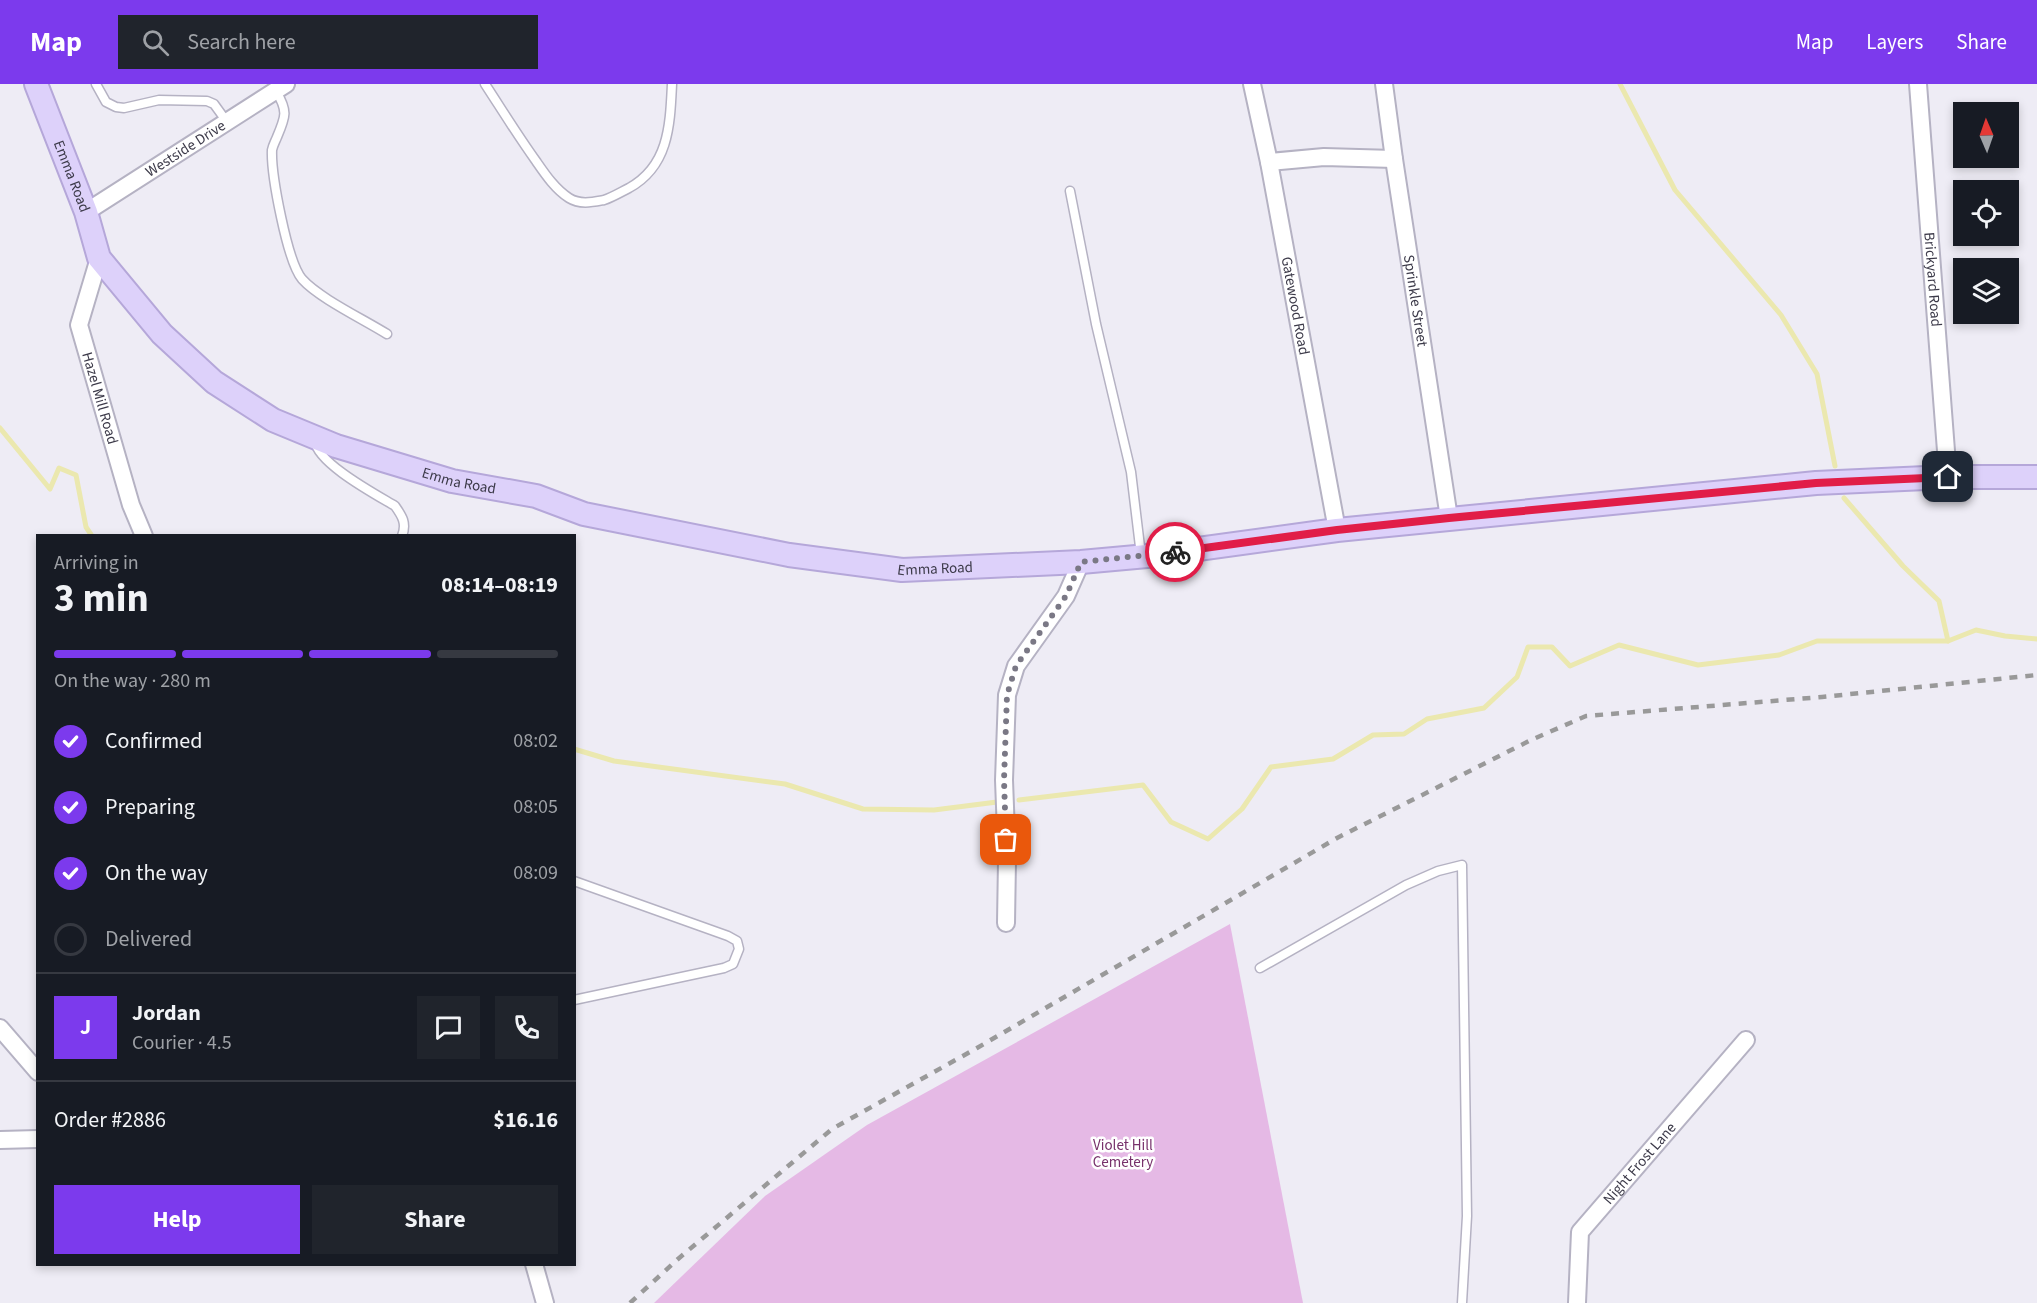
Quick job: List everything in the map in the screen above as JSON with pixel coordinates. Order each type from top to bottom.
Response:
[{"type":"street","name":"Emma Road","points":[[36,84],[86,212],[99,258],[162,334],[214,382],[273,420],[336,446],[452,481],[536,496],[584,514],[789,555],[902,570],[1081,562],[1337,530],[1816,483],[1948,477],[2037,477]]},
{"type":"street","name":"Gatewood Road","points":[[1252,84],[1269,162],[1337,530]]},
{"type":"street","name":"Sprinkle Street","points":[[1384,84],[1449,518]]},
{"type":"street","name":"Brickyard Road","points":[[1917,84],[1948,477]]},
{"type":"street","name":"Westside Drive","points":[[86,212],[281,87]]},
{"type":"street","points":[[1269,162],[1324,157],[1394,159]]},
{"type":"street","name":"Hazel Mill Road","points":[[99,258],[79,325],[132,505],[143,534]]},
{"type":"street","points":[[1006,923],[1007,860],[1004,780],[1007,695],[1016,666],[1066,596],[1081,562]]},
{"type":"street","points":[[0,1028],[36,1070]]},
{"type":"street","name":"Night Frost Lane","points":[[1577,1303],[1580,1233],[1746,1040]]},
{"type":"street","points":[[0,1140],[36,1139]]},
{"type":"street","points":[[535,1266],[545,1303]]},
{"type":"lane","points":[[96,84],[106,102],[116,107],[124,108],[159,100],[207,101],[214,104],[227,122]]},
{"type":"lane","points":[[485,84],[513,129],[553,185],[571,200],[590,203],[611,198],[643,180],[654,169],[663,152],[672,84]]},
{"type":"lane","points":[[281,87],[286,116],[272,147],[273,164],[281,220],[300,277],[313,289],[387,334]]},
{"type":"lane","points":[[1070,191],[1096,324],[1131,472],[1141,556]]},
{"type":"lane","points":[[315,437],[316,448],[328,463],[394,506],[402,516],[405,528],[403,534]]},
{"type":"lane","points":[[1260,968],[1406,885],[1438,871],[1462,865],[1467,1216],[1462,1303]]},
{"type":"lane","points":[[576,882],[729,936],[737,941],[739,949],[733,964],[724,968],[576,1000]]},
{"type":"green space","name":"Violet Hill Cemetery","points":[[1230,924],[1303,1303],[654,1303],[765,1196],[867,1125]]},
{"type":"waterway","points":[[1620,84],[1675,190],[1781,315],[1817,374],[1835,466]]},
{"type":"waterway","points":[[0,428],[50,489],[59,468],[76,475],[86,527],[91,534]]},
{"type":"waterway","points":[[1844,498],[1903,566],[1939,601],[1948,641]]},
{"type":"waterway","points":[[1019,800],[1143,785],[1171,822],[1208,839],[1242,809],[1271,767],[1333,759],[1373,735],[1404,734],[1427,719],[1484,708],[1517,677],[1528,647],[1552,647],[1570,666],[1619,645],[1698,665],[1779,655],[1817,641],[1948,641],[1976,630],[2037,639]]},
{"type":"waterway","points":[[576,750],[614,761],[785,784],[863,809],[934,810],[997,802]]},
{"type":"railway","points":[[630,1303],[678,1259],[832,1129],[977,1048],[1337,838],[1531,740],[1586,716],[1822,697],[2037,675]]},
{"type":"way so far","points":[[1006,840],[1004,780],[1007,695],[1016,666],[1066,596],[1081,562],[1175,552]]},
{"type":"route","points":[[1175,552],[1337,530],[1449,518],[1816,483],[1948,477]]}]
